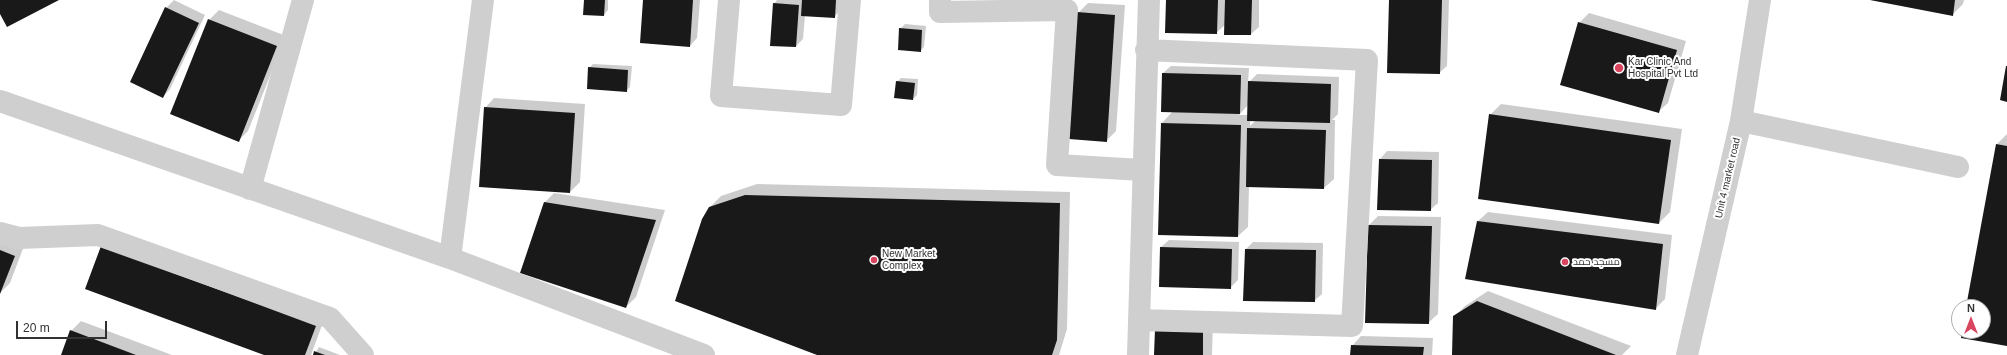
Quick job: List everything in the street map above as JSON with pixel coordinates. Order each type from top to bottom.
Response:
[{"type":"street","points":[[250,189],[303,0]]},
{"type":"street","points":[[450,258],[483,0]]},
{"type":"street","points":[[729,0],[721,96],[841,106],[850,0]]},
{"type":"street","points":[[940,0],[940,12],[1067,10],[1057,165],[1142,170]]},
{"type":"street","points":[[1138,355],[1142,170],[1149,0]]},
{"type":"street","name":"Unit 4 market road","points":[[1687,355],[1741,120],[1760,0]]},
{"type":"street","points":[[1139,320],[1352,326],[1367,60],[1146,50]]},
{"type":"street","points":[[1,100],[250,189],[450,258],[704,355]]},
{"type":"street","points":[[1741,120],[1958,167]]},
{"type":"street","points":[[0,233],[19,238],[98,235],[330,318],[363,355]]},
{"type":"building","points":[[0,0],[59,0],[7,27],[0,14]]},
{"type":"building","points":[[584,0],[605,0],[604,16],[583,15]]},
{"type":"building","points":[[643,0],[693,0],[690,47],[640,43]]},
{"type":"building","points":[[802,0],[836,0],[835,18],[801,16]]},
{"type":"building","points":[[1166,0],[1218,0],[1217,34],[1165,33]]},
{"type":"building","points":[[1225,0],[1252,0],[1251,35],[1224,35]]},
{"type":"building","points":[[1389,0],[1442,0],[1440,74],[1387,73]]},
{"type":"building","points":[[1870,0],[1955,0],[1953,16]]},
{"type":"building","points":[[773,3],[799,5],[796,47],[770,46]]},
{"type":"building","points":[[165,7],[199,23],[163,98],[130,82]]},
{"type":"building","points":[[1077,12],[1115,15],[1107,142],[1069,139]]},
{"type":"building","points":[[208,19],[277,46],[239,142],[170,114]]},
{"type":"building","name":"Kar Clinic And Hospital Pvt Ltd","points":[[1578,22],[1677,50],[1659,113],[1560,85]]},
{"type":"building","points":[[899,28],[922,30],[921,52],[898,50]]},
{"type":"building","points":[[2007,66],[2007,102],[2000,100]]},
{"type":"building","points":[[588,67],[628,70],[627,92],[587,89]]},
{"type":"building","points":[[1162,73],[1241,75],[1240,114],[1161,112]]},
{"type":"building","points":[[896,81],[915,83],[913,100],[894,98]]},
{"type":"building","points":[[1248,81],[1331,84],[1330,123],[1247,121]]},
{"type":"building","points":[[484,107],[575,113],[570,193],[479,187]]},
{"type":"building","points":[[1489,114],[1671,140],[1659,224],[1478,199]]},
{"type":"building","points":[[1161,123],[1241,125],[1238,237],[1158,235]]},
{"type":"building","points":[[1247,128],[1326,130],[1324,189],[1246,187]]},
{"type":"building","points":[[1996,144],[2007,146],[2007,346],[1967,339],[1991,339],[1991,299],[1967,299]]},
{"type":"building","points":[[1379,159],[1432,160],[1431,211],[1377,210]]},
{"type":"building","name":"New Market Complex","points":[[745,195],[1060,203],[1057,340],[1052,355],[817,355],[675,301],[702,219],[709,207]]},
{"type":"building","points":[[544,202],[656,220],[626,308],[520,273]]},
{"type":"building","name":"مسجد حمد","points":[[1477,221],[1663,244],[1656,310],[1465,279]]},
{"type":"building","points":[[1368,225],[1432,226],[1429,324],[1365,323]]},
{"type":"building","points":[[101,246],[316,326],[305,355],[264,355],[85,289]]},
{"type":"building","points":[[1160,247],[1232,249],[1231,289],[1159,287]]},
{"type":"building","points":[[1245,249],[1316,250],[1315,302],[1243,301]]},
{"type":"building","points":[[0,250],[15,256],[0,294]]},
{"type":"building","points":[[1477,301],[1616,355],[1452,355],[1453,316]]},
{"type":"building","points":[[1155,329],[1203,330],[1203,355],[1154,355]]},
{"type":"building","points":[[70,330],[136,355],[61,355]]},
{"type":"building","points":[[1351,345],[1424,347],[1423,355],[1350,355]]},
{"type":"building","points":[[314,351],[325,355],[313,355]]},
{"type":"place","name":"Kar Clinic And Hospital Pvt Ltd","points":[[1619,68]]},
{"type":"place","name":"New Market Complex","points":[[874,260]]},
{"type":"place","name":"مسجد حمد","points":[[1565,262]]}]
